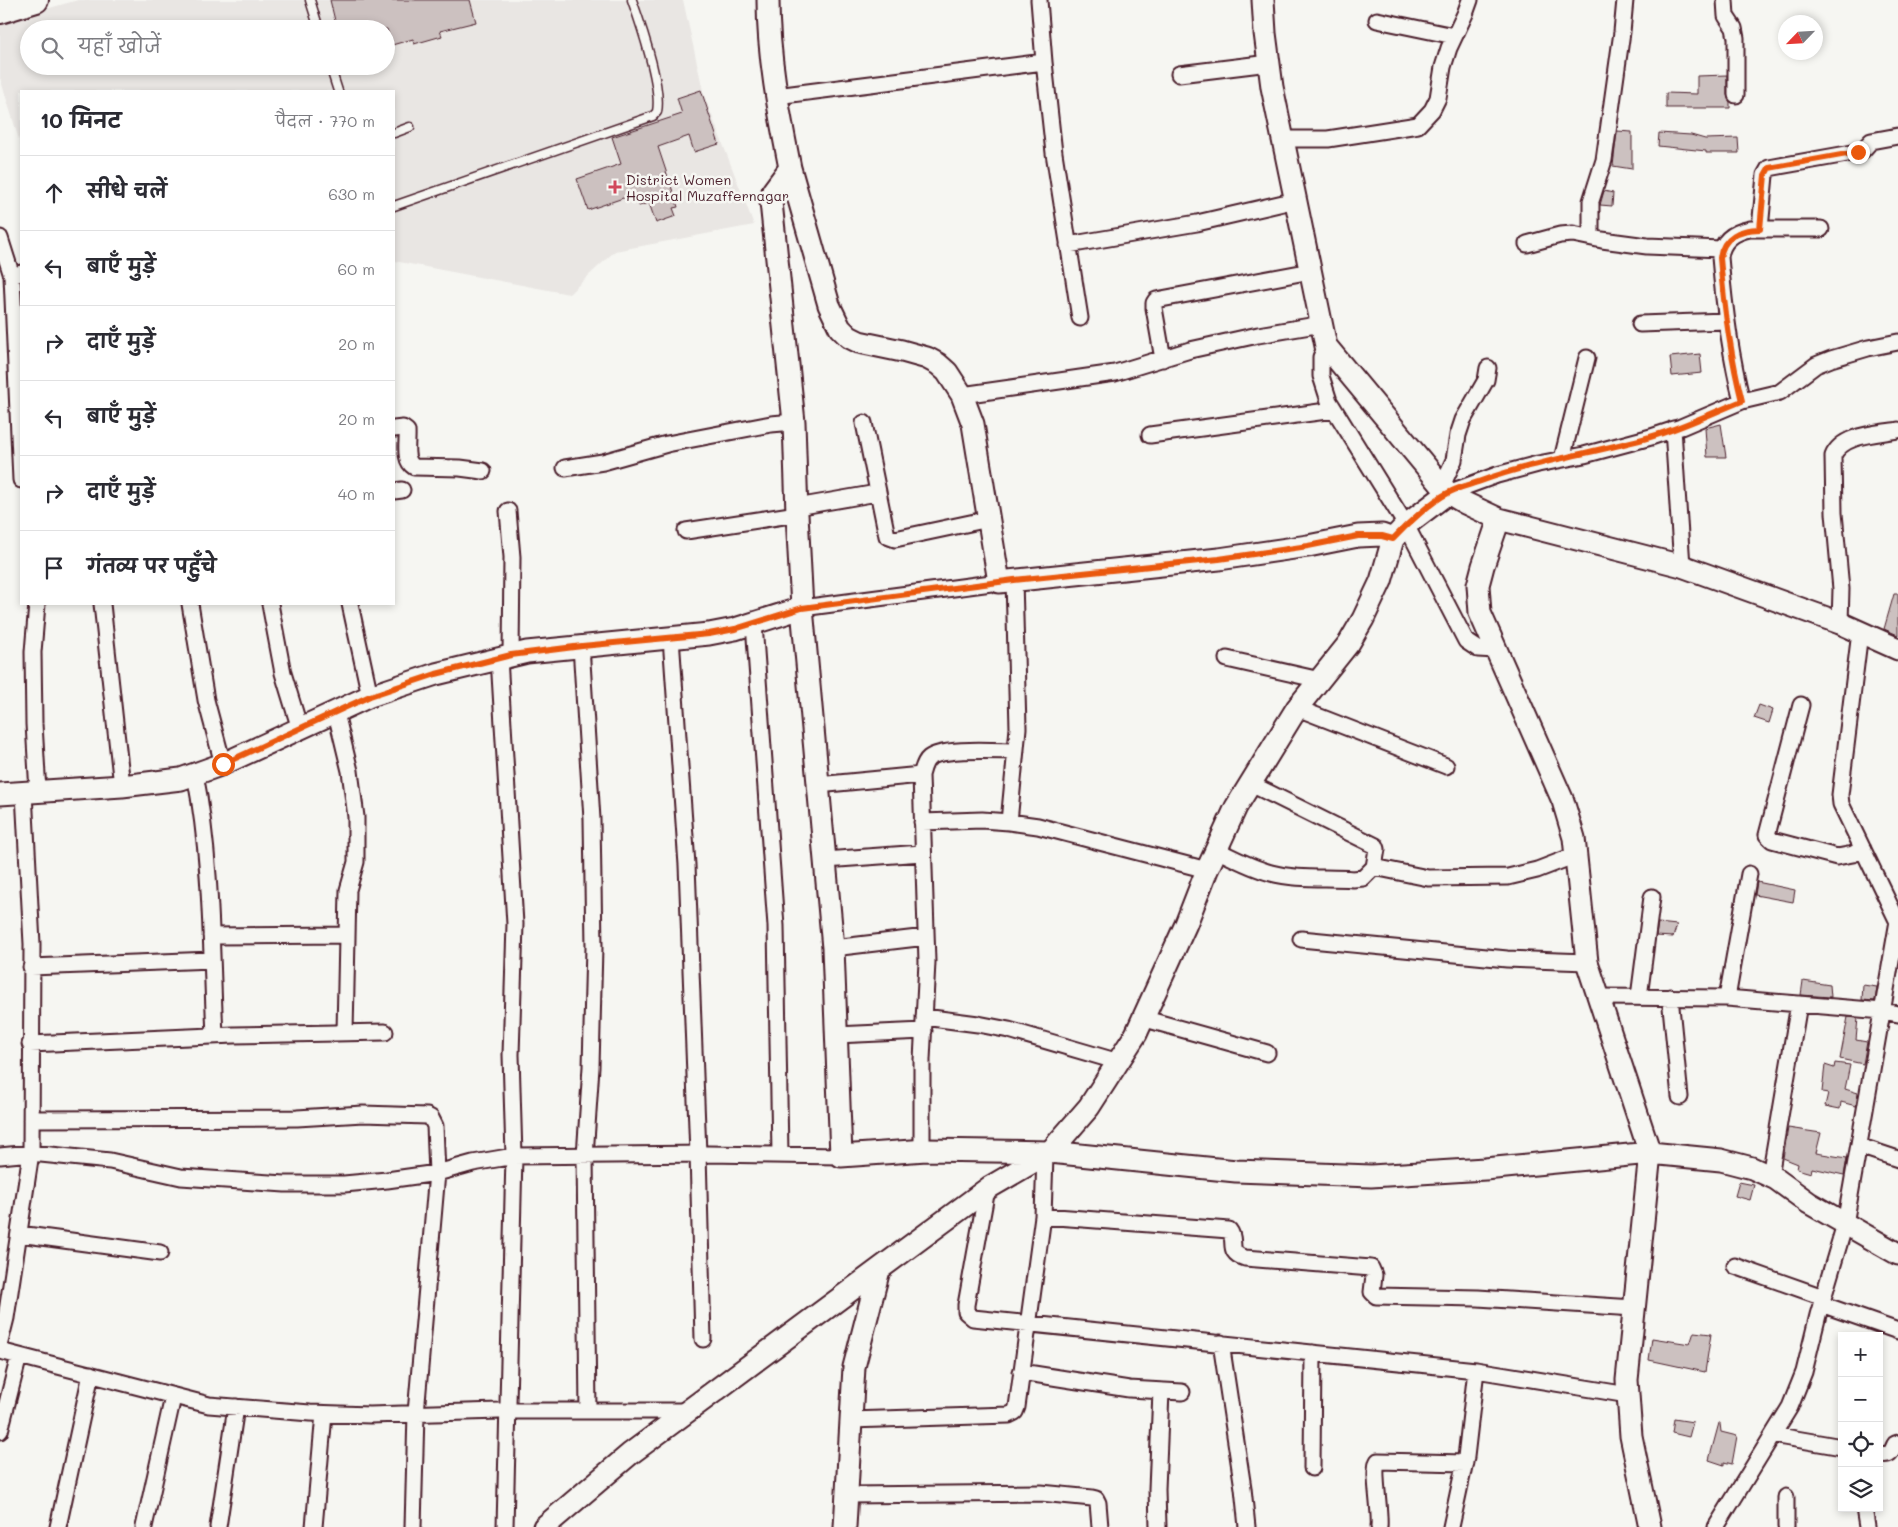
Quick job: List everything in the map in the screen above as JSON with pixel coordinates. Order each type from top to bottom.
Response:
[{"type":"main road","points":[[0,11],[36,0]]},
{"type":"street","points":[[768,0],[768,35],[776,96],[790,168],[828,305],[840,328],[859,342],[910,353],[927,358],[938,364],[947,372],[962,395],[973,424],[989,518],[1007,581],[1018,728],[1009,822]]},
{"type":"street","points":[[1039,0],[1054,153],[1080,318]]},
{"type":"street","points":[[1263,0],[1269,63],[1326,346],[1445,489],[1465,503],[1499,519],[1682,566],[1840,623],[1898,649]]},
{"type":"street","points":[[1283,138],[1328,139],[1418,125],[1426,119],[1435,104],[1443,66],[1470,0]]},
{"type":"street","points":[[1591,238],[1591,201],[1604,160],[1625,0]]},
{"type":"street","points":[[1725,0],[1726,16],[1734,28],[1736,38],[1736,95]]},
{"type":"street","points":[[1377,20],[1454,36]]},
{"type":"street","points":[[776,96],[1044,62]]},
{"type":"street","points":[[1179,74],[1269,63]]},
{"type":"street","points":[[1760,229],[1765,175],[1769,168],[1858,152],[1863,150],[1871,141],[1898,136]]},
{"type":"street","points":[[790,168],[776,187],[771,202],[794,422],[802,608],[833,948],[841,1156]]},
{"type":"street","points":[[1068,245],[1188,225],[1296,200]]},
{"type":"street","points":[[1742,401],[1734,370],[1726,321],[1720,258],[1721,249],[1732,236],[1740,231],[1760,229],[1821,229]]},
{"type":"street","points":[[1527,244],[1560,235],[1573,234],[1647,246],[1721,249]]},
{"type":"street","points":[[0,238],[17,274],[20,428]]},
{"type":"street","points":[[1163,359],[1154,308],[1156,300],[1311,271]]},
{"type":"street","points":[[1640,324],[1726,321]]},
{"type":"street","points":[[962,395],[1115,373],[1190,350],[1322,324]]},
{"type":"street","points":[[544,1527],[630,1454],[687,1411],[987,1189],[1047,1154],[1089,1107],[1136,1034],[1236,807],[1297,708],[1349,642],[1363,619],[1400,532],[1445,489],[1632,442],[1673,429],[1742,401],[1780,392],[1816,365],[1831,359],[1868,348],[1898,342]]},
{"type":"street","points":[[1326,346],[1321,357],[1321,376],[1329,401],[1400,532],[1466,641],[1478,650],[1496,650]]},
{"type":"street","points":[[1562,459],[1587,358]]},
{"type":"street","points":[[1445,489],[1463,420],[1486,380],[1488,368]]},
{"type":"street","points":[[1150,435],[1334,410]]},
{"type":"street","points":[[565,468],[603,462],[667,444],[770,424],[794,422]]},
{"type":"street","points":[[864,423],[886,533],[891,538],[895,539],[989,518]]},
{"type":"street","points":[[395,429],[403,428],[407,431],[407,456],[410,464],[414,467],[460,468],[483,471]]},
{"type":"street","points":[[1673,429],[1682,566]]},
{"type":"street","points":[[1840,623],[1841,589],[1834,513],[1833,456],[1836,449],[1844,443],[1858,438],[1898,430]]},
{"type":"street","points":[[686,531],[797,511],[878,493]]},
{"type":"street","points":[[505,1527],[514,1156],[511,1055],[515,924],[505,657],[512,557],[508,511]]},
{"type":"street","points":[[1499,519],[1482,566],[1478,585],[1480,613],[1563,801],[1574,838],[1587,962],[1650,1153],[1627,1380],[1631,1436],[1650,1527]]},
{"type":"street","points":[[0,794],[122,786],[171,780],[195,774],[223,764],[370,696],[405,684],[505,657],[582,646],[709,634],[754,624],[802,608],[1007,581],[1219,559],[1308,546],[1358,536],[1382,536],[1400,532]]},
{"type":"street","points":[[0,1342],[6,1318],[31,1153],[31,792],[34,724],[33,652],[37,605]]},
{"type":"street","points":[[102,605],[122,786]]},
{"type":"street","points":[[190,605],[206,700],[223,764]]},
{"type":"street","points":[[270,605],[283,673],[300,729]]},
{"type":"street","points":[[350,605],[370,696]]},
{"type":"street","points":[[754,624],[776,926],[780,1155]]},
{"type":"street","points":[[1716,1527],[1790,1407],[1804,1372],[1822,1300],[1845,1224],[1898,922],[1841,804],[1840,795],[1860,632]]},
{"type":"street","points":[[671,638],[686,865],[698,1154],[703,1339]]},
{"type":"street","points":[[582,646],[592,819],[594,947],[591,1067],[586,1156],[588,1411]]},
{"type":"street","points":[[1227,659],[1320,680]]},
{"type":"street","points":[[1801,705],[1767,836],[1772,840],[1837,857],[1853,854],[1863,849]]},
{"type":"street","points":[[1297,708],[1446,766]]},
{"type":"street","points":[[336,712],[350,771],[356,817],[356,862],[348,890],[345,1032]]},
{"type":"street","points":[[922,1150],[927,962],[922,854],[921,775],[928,759],[936,754],[1016,751]]},
{"type":"street","points":[[195,774],[202,806],[210,880],[215,1036]]},
{"type":"street","points":[[818,785],[921,775]]},
{"type":"street","points":[[1217,850],[1257,868],[1291,876],[1360,878],[1374,866],[1376,846],[1251,784]]},
{"type":"street","points":[[922,822],[982,820],[1038,826],[1207,870]]},
{"type":"street","points":[[825,860],[922,854]]},
{"type":"street","points":[[1374,866],[1428,878],[1470,879],[1508,877],[1537,870],[1576,855]]},
{"type":"street","points":[[1727,998],[1749,874]]},
{"type":"street","points":[[1638,997],[1652,897]]},
{"type":"street","points":[[211,936],[347,935]]},
{"type":"street","points":[[833,948],[926,938]]},
{"type":"street","points":[[1301,939],[1507,959],[1587,962]]},
{"type":"street","points":[[31,967],[212,960]]},
{"type":"street","points":[[1599,997],[1727,998],[1883,1011],[1898,1014]]},
{"type":"street","points":[[1670,997],[1680,1097]]},
{"type":"street","points":[[1770,1176],[1798,1004]]},
{"type":"street","points":[[1142,1018],[1266,1053]]},
{"type":"street","points":[[836,1035],[924,1024],[978,1024],[1009,1030],[1119,1062]]},
{"type":"street","points":[[30,1044],[215,1036],[385,1032]]},
{"type":"street","points":[[31,1119],[297,1118],[363,1114],[427,1116],[434,1120],[437,1173],[416,1413],[413,1527]]},
{"type":"street","points":[[1859,1146],[1898,1158]]},
{"type":"street","points":[[0,1156],[31,1153],[110,1161],[181,1177],[285,1184],[344,1184],[437,1173],[473,1163],[514,1156],[698,1154],[841,1156],[922,1150],[1047,1154],[1236,1171],[1372,1176],[1485,1169],[1650,1153],[1721,1160],[1752,1168],[1770,1176],[1809,1203],[1898,1254]]},
{"type":"street","points":[[850,1420],[1008,1415],[1015,1412],[1043,1216],[1047,1154]]},
{"type":"street","points":[[987,1189],[966,1312],[973,1318],[1476,1370],[1628,1395]]},
{"type":"street","points":[[1043,1216],[1229,1230],[1232,1234],[1234,1252],[1237,1256],[1371,1268],[1374,1275],[1372,1292],[1376,1296],[1478,1298],[1634,1308]]},
{"type":"street","points":[[19,1234],[160,1253]]},
{"type":"street","points":[[1735,1266],[1898,1331]]},
{"type":"street","points":[[845,1527],[848,1495],[850,1420],[856,1355],[879,1270]]},
{"type":"street","points":[[1221,1343],[1247,1527]]},
{"type":"street","points":[[0,1351],[209,1405],[324,1414],[687,1411]]},
{"type":"street","points":[[1312,1468],[1313,1353]]},
{"type":"street","points":[[0,1431],[19,1356]]},
{"type":"street","points":[[1452,1527],[1465,1463],[1476,1370]]},
{"type":"street","points":[[1022,1372],[1103,1385],[1182,1392]]},
{"type":"street","points":[[58,1527],[91,1374]]},
{"type":"street","points":[[1158,1527],[1157,1489],[1161,1391]]},
{"type":"street","points":[[144,1527],[173,1396]]},
{"type":"street","points":[[218,1527],[236,1407]]},
{"type":"street","points":[[314,1527],[324,1414]]},
{"type":"street","points":[[1773,1434],[1838,1446]]},
{"type":"street","points":[[1883,1454],[1892,1452],[1895,1444],[1898,1443]]},
{"type":"street","points":[[1379,1527],[1380,1516],[1375,1469],[1378,1460],[1465,1463]]},
{"type":"street","points":[[848,1495],[1041,1493],[1092,1498],[1096,1499],[1098,1503],[1100,1527]]},
{"type":"street","points":[[1786,1497],[1786,1527]]},
{"type":"street","points":[[1865,1512],[1867,1527]]},
{"type":"lane","points":[[310,0],[316,20]]},
{"type":"lane","points":[[395,206],[653,116],[657,112],[658,94],[641,26],[632,0]]},
{"type":"lane","points":[[333,75],[338,90]]},
{"type":"lane","points":[[395,132],[410,126]]},
{"type":"shaded area","points":[[78,0],[683,0],[704,95],[754,225],[615,251],[569,294],[395,261],[395,90],[20,90],[20,143],[0,78],[0,22]]},
{"type":"building","points":[[330,0],[470,0],[476,22],[440,31],[442,36],[414,44],[413,39],[395,44],[395,20],[335,20]]},
{"type":"building","points":[[1727,75],[1727,95],[1730,108],[1666,108],[1666,93],[1697,94],[1697,76]]},
{"type":"building","points":[[701,90],[719,144],[694,152],[689,136],[658,147],[678,207],[673,208],[676,216],[656,223],[649,203],[639,206],[635,194],[588,210],[577,179],[621,164],[612,137],[682,114],[677,98]]},
{"type":"building","points":[[1617,131],[1632,132],[1632,169],[1613,166]]},
{"type":"building","points":[[1659,133],[1691,135],[1705,139],[1738,138],[1739,153],[1706,153],[1706,151],[1658,146]]},
{"type":"building","points":[[1604,191],[1613,193],[1612,206],[1600,205]]},
{"type":"building","points":[[1700,354],[1702,373],[1672,376],[1670,357]]},
{"type":"building","points":[[1721,424],[1726,457],[1707,457],[1705,428]]},
{"type":"building","points":[[1894,594],[1898,594],[1898,635],[1884,629]]},
{"type":"building","points":[[1759,705],[1773,710],[1769,723],[1754,718]]},
{"type":"building","points":[[1757,882],[1795,890],[1793,902],[1755,895]]},
{"type":"building","points":[[1658,923],[1677,925],[1673,937],[1656,936]]},
{"type":"building","points":[[1803,981],[1830,985],[1831,997],[1801,995]]},
{"type":"building","points":[[1863,985],[1877,987],[1875,1001],[1862,1000]]},
{"type":"building","points":[[1848,1017],[1858,1018],[1856,1040],[1867,1042],[1863,1064],[1840,1059]]},
{"type":"building","points":[[1835,1063],[1850,1065],[1845,1089],[1858,1093],[1856,1106],[1841,1102],[1840,1109],[1825,1106],[1828,1093],[1822,1092],[1825,1065],[1834,1068]]},
{"type":"building","points":[[1788,1128],[1821,1133],[1816,1153],[1847,1158],[1844,1175],[1812,1168],[1811,1173],[1797,1169],[1798,1164],[1783,1158]]},
{"type":"building","points":[[1739,1182],[1754,1185],[1750,1200],[1735,1196]]},
{"type":"building","points":[[1694,1332],[1711,1334],[1705,1372],[1649,1360],[1652,1338],[1690,1344]]},
{"type":"building","points":[[1674,1419],[1693,1422],[1689,1437],[1672,1433]]},
{"type":"building","points":[[1719,1423],[1721,1432],[1737,1436],[1732,1464],[1724,1462],[1724,1465],[1709,1460]]},
{"type":"place","name":"District Women Hospital Muzaffernagar","points":[[615,187]]},
{"type":"route","points":[[223,764],[370,696],[436,674],[511,655],[709,634],[735,629],[802,608],[1014,580],[1219,559],[1308,546],[1358,536],[1382,536],[1393,539],[1406,525],[1448,493],[1497,475],[1651,437],[1742,401],[1728,334],[1720,258],[1721,249],[1725,242],[1740,231],[1760,229],[1765,175],[1769,168],[1858,152]]}]
